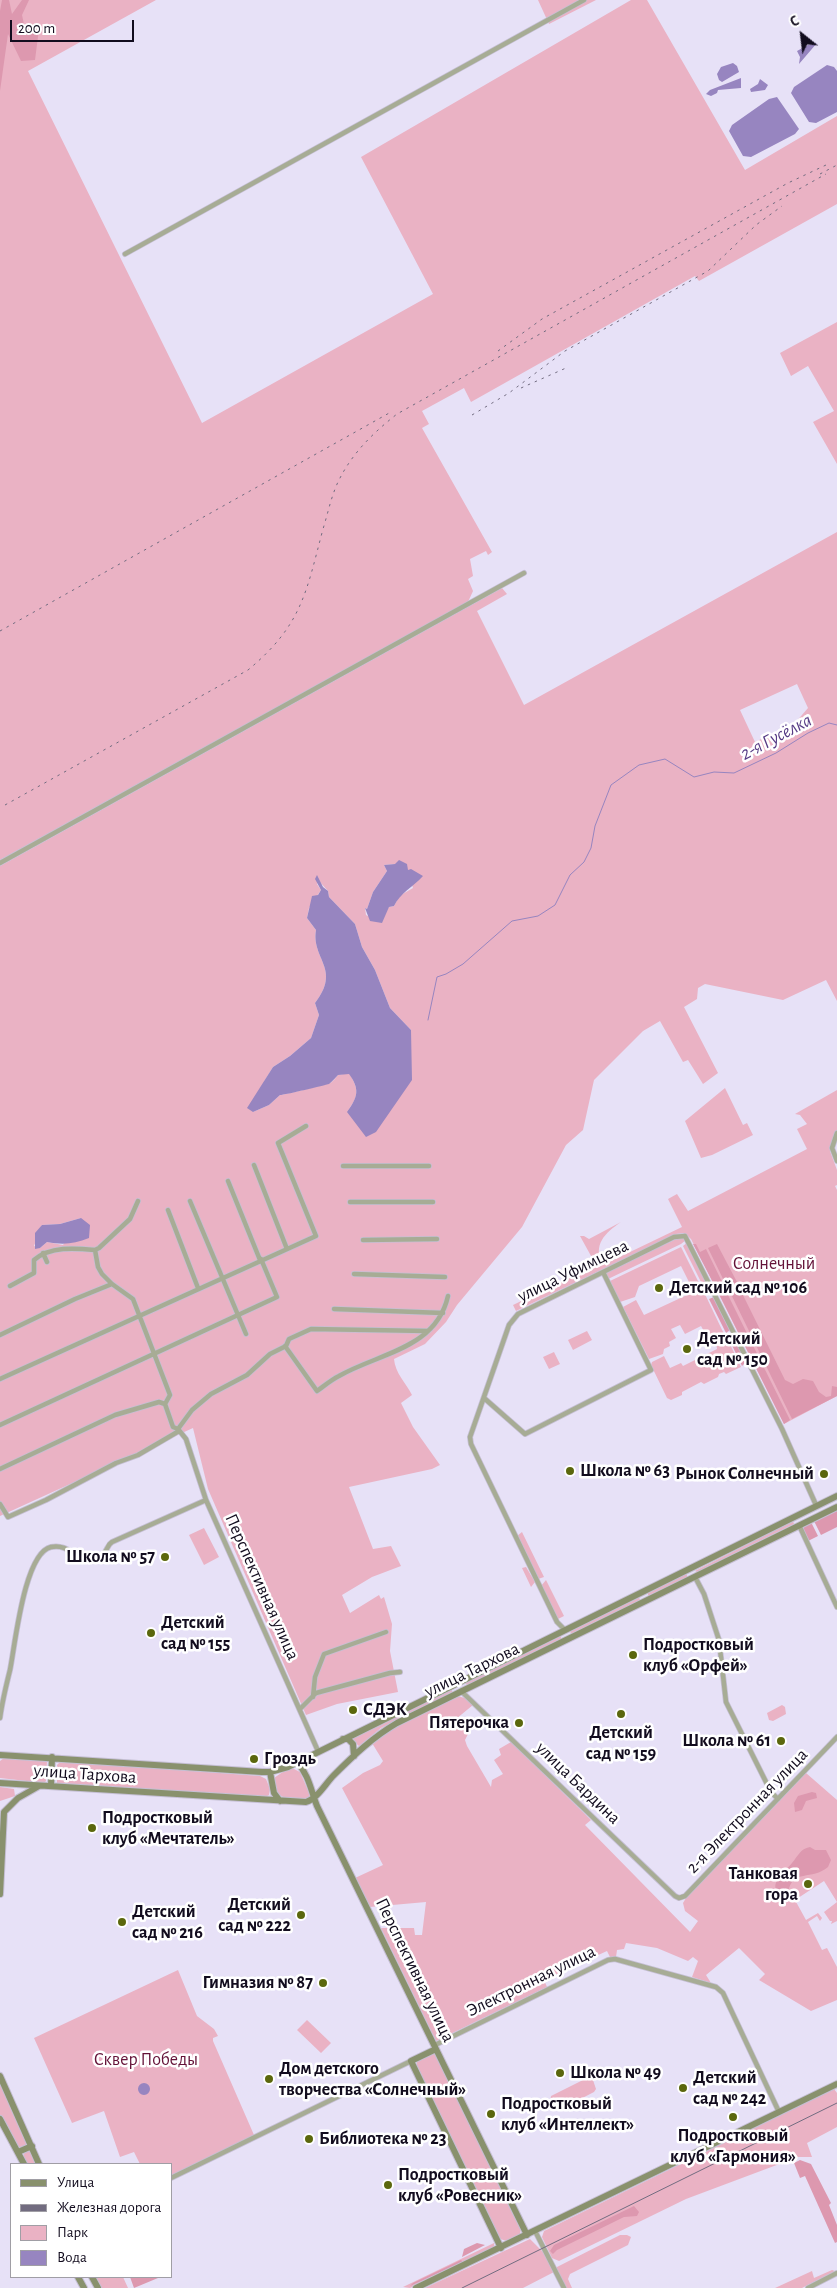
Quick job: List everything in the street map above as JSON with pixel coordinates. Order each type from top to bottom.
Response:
[{"type":"main road","name":"улица Тархова","points":[[0,1755],[270,1772],[297,1762],[837,1496]]},
{"type":"main road","points":[[816,1505],[821,1514]]},
{"type":"main road","name":"улица Тархова","points":[[0,1783],[306,1802],[314,1799],[322,1787],[376,1736],[398,1723],[837,1507]]},
{"type":"main road","points":[[794,1516],[799,1525]]},
{"type":"main road","points":[[565,1630],[569,1639]]},
{"type":"main road","points":[[456,1684],[461,1691]]},
{"type":"main road","points":[[343,1739],[348,1739],[353,1744],[354,1756]]},
{"type":"main road","points":[[51,1786],[52,1757]]},
{"type":"main road","name":"Перспективная улица","points":[[297,1762],[314,1792],[314,1799],[527,2236]]},
{"type":"main road","points":[[270,1772],[274,1793],[280,1801]]},
{"type":"main road","points":[[0,1894],[2,1809],[40,1786]]},
{"type":"main road","name":"Электронная улица","points":[[411,2061],[436,2047]]},
{"type":"main road","points":[[411,2061],[500,2248]]},
{"type":"main road","points":[[0,2077],[39,2163]]},
{"type":"main road","points":[[416,2288],[527,2236],[837,2084]]},
{"type":"main road","points":[[0,2119],[24,2163]]},
{"type":"main road","points":[[18,2152],[32,2146]]},
{"type":"street","points":[[125,254],[584,0]]},
{"type":"street","points":[[0,863],[524,573]]},
{"type":"street","points":[[0,1379],[316,1236],[278,1143],[306,1126]]},
{"type":"street","points":[[837,1133],[832,1148],[837,1161]]},
{"type":"street","points":[[254,1165],[287,1249]]},
{"type":"street","points":[[343,1166],[429,1166]]},
{"type":"street","points":[[0,1425],[154,1352],[277,1297],[228,1181]]},
{"type":"street","points":[[10,1286],[34,1272],[34,1260],[43,1253],[61,1249],[95,1250],[106,1243],[130,1219],[138,1201]]},
{"type":"street","points":[[190,1201],[246,1334]]},
{"type":"street","points":[[350,1202],[433,1202]]},
{"type":"street","points":[[168,1210],[198,1288]]},
{"type":"street","name":"улица Уфимцева","points":[[565,1630],[557,1622],[472,1448],[470,1437],[512,1318],[603,1272],[674,1237],[681,1235],[687,1238],[790,1445],[816,1505]]},
{"type":"street","points":[[363,1240],[437,1239]]},
{"type":"street","name":"Перспективная улица","points":[[95,1250],[98,1266],[112,1284],[130,1295],[140,1315],[170,1395],[165,1404],[169,1421],[186,1439],[192,1460],[196,1464],[206,1500],[318,1751]]},
{"type":"street","points":[[43,1253],[47,1262]]},
{"type":"street","points":[[484,1398],[525,1434],[651,1370],[603,1272]]},
{"type":"street","points":[[354,1274],[445,1278]]},
{"type":"street","points":[[0,1335],[75,1299],[112,1284]]},
{"type":"street","points":[[285,1346],[317,1391],[339,1376],[390,1354],[420,1338],[443,1313],[448,1296]]},
{"type":"street","points":[[334,1309],[443,1313]]},
{"type":"street","points":[[0,1504],[8,1517],[46,1500],[116,1463],[138,1455],[180,1431],[192,1410],[211,1394],[247,1374],[270,1354],[285,1346],[289,1339],[311,1329],[428,1331]]},
{"type":"street","points":[[0,1469],[114,1415],[159,1402],[165,1404]]},
{"type":"street","points":[[0,1718],[17,1622],[32,1570],[42,1552],[50,1547],[61,1547],[83,1560],[88,1560],[104,1553],[112,1542],[206,1500]]},
{"type":"street","points":[[799,1525],[837,1607]]},
{"type":"street","points":[[695,1577],[704,1594],[717,1632],[728,1707],[771,1792],[778,1800]]},
{"type":"street","points":[[313,1697],[315,1678],[324,1654],[386,1632]]},
{"type":"street","points":[[300,1710],[313,1697],[327,1690],[400,1672]]},
{"type":"street","name":"улица Бардина","points":[[461,1691],[675,1896]]},
{"type":"street","name":"2-я Электронная улица","points":[[675,1896],[680,1898],[685,1896],[837,1737]]},
{"type":"street","name":"Электронная улица","points":[[436,2047],[615,1958],[716,1987],[723,1993],[779,2112]]},
{"type":"street","name":"Электронная улица","points":[[172,2178],[411,2061]]},
{"type":"street","points":[[535,2231],[564,2288]]},
{"type":"street","points":[[808,2288],[837,2274]]},
{"type":"green space","points":[[0,0],[156,0],[28,71],[202,423],[433,294],[361,157],[631,0],[647,0],[745,170],[837,116],[837,204],[699,281],[695,276],[471,402],[464,388],[422,411],[429,424],[422,428],[492,552],[488,555],[486,551],[470,559],[473,576],[468,579],[473,591],[468,602],[0,860]]},
{"type":"green space","points":[[538,0],[596,0],[549,24]]},
{"type":"green space","points":[[837,322],[837,464],[813,422],[834,411],[808,366],[791,376],[780,353]]},
{"type":"green space","points":[[837,532],[837,1001],[826,980],[783,1000],[705,984],[698,988],[697,999],[684,1007],[718,1073],[703,1084],[688,1060],[683,1062],[660,1021],[643,1031],[594,1080],[583,1130],[566,1145],[522,1227],[457,1305],[446,1322],[425,1344],[394,1359],[399,1373],[412,1395],[401,1403],[413,1427],[440,1465],[432,1469],[349,1487],[373,1549],[391,1546],[401,1566],[372,1577],[342,1595],[350,1613],[379,1595],[381,1599],[384,1597],[392,1624],[390,1651],[398,1692],[337,1704],[306,1715],[208,1489],[193,1428],[0,1516],[0,866],[502,588],[507,594],[477,611],[524,705]],"holes":[[[797,684],[808,708],[795,723],[755,742],[740,710]],[[384,865],[406,866],[413,888],[399,896],[394,906],[389,907],[385,912],[370,917],[366,915],[365,908],[367,909],[373,892],[387,871]],[[319,881],[328,891],[329,897],[355,924],[362,947],[375,970],[390,1008],[411,1030],[347,1112],[354,1102],[356,1093],[355,1084],[349,1073],[338,1075],[330,1083],[280,1095],[269,1105],[253,1112],[265,1080],[273,1067],[290,1056],[311,1038],[319,1015],[315,1003],[323,991],[326,973],[318,949],[316,930],[307,918],[309,908],[321,890],[317,884]],[[81,1218],[63,1245],[47,1242],[40,1248],[34,1246],[42,1225],[60,1224]]]},
{"type":"green space","points":[[725,1088],[743,1125],[747,1123],[753,1135],[712,1155],[701,1158],[685,1121]]},
{"type":"green space","name":"Солнечный","points":[[837,1090],[837,1131],[830,1151],[837,1170],[837,1185],[835,1186],[837,1190],[837,1396],[784,1424],[691,1239],[684,1233],[676,1234],[516,1311],[513,1305],[596,1265],[580,1236],[589,1239],[621,1222],[605,1235],[602,1240],[599,1251],[603,1265],[682,1227],[668,1199],[677,1194],[688,1211],[807,1149],[797,1129],[807,1124],[800,1115],[795,1114]]},
{"type":"green space","points":[[680,1237],[686,1240],[608,1279],[606,1273]]},
{"type":"green space","points":[[688,1242],[707,1281],[702,1284],[683,1246]]},
{"type":"green space","points":[[681,1247],[700,1285],[689,1282],[681,1266],[639,1286],[635,1297],[620,1302],[610,1281]]},
{"type":"green space","points":[[702,1288],[724,1334],[713,1339],[706,1335],[701,1326],[685,1334],[680,1325],[671,1329],[676,1338],[669,1342],[670,1346],[664,1349],[663,1354],[649,1359],[623,1307],[636,1300],[644,1315]]},
{"type":"green space","points":[[587,1331],[592,1340],[573,1350],[568,1340]]},
{"type":"green space","points":[[726,1336],[741,1367],[726,1374],[724,1372],[719,1374],[718,1377],[704,1384],[701,1382],[671,1400],[667,1398],[651,1365],[652,1362],[664,1356],[670,1368],[681,1363],[683,1366],[717,1349],[716,1341]]},
{"type":"green space","points":[[554,1352],[560,1364],[549,1369],[543,1357]]},
{"type":"green space","points":[[793,1521],[794,1524],[697,1572],[695,1571]]},
{"type":"green space","points":[[204,1528],[219,1557],[204,1565],[189,1535]]},
{"type":"green space","points":[[522,1532],[544,1577],[538,1579],[517,1536]]},
{"type":"green space","points":[[526,1567],[535,1582],[531,1587],[522,1568]]},
{"type":"green space","points":[[686,1574],[688,1577],[648,1596],[648,1593]]},
{"type":"green space","points":[[546,1580],[564,1616],[558,1619],[541,1586]]},
{"type":"green space","points":[[639,1597],[640,1600],[571,1634],[570,1631]]},
{"type":"green space","points":[[560,1636],[562,1639],[467,1685],[465,1682]]},
{"type":"green space","points":[[452,1689],[452,1692],[381,1728],[359,1746],[352,1740],[353,1737]]},
{"type":"green space","points":[[457,1696],[465,1698],[473,1705],[456,1719],[462,1724],[468,1734],[465,1740],[467,1746],[491,1787],[492,1780],[503,1774],[494,1760],[501,1755],[499,1749],[511,1742],[591,1820],[585,1825],[690,1932],[698,1921],[685,1911],[683,1903],[686,1898],[806,1773],[837,1800],[837,1902],[824,1881],[795,1900],[806,1920],[818,1913],[822,1918],[820,1921],[817,1916],[808,1922],[822,1950],[827,1948],[837,1967],[837,2000],[811,2011],[759,1980],[765,1974],[739,1948],[706,1975],[711,1983],[692,1977],[698,1961],[693,1957],[688,1961],[657,1948],[626,1943],[624,1949],[617,1950],[616,1957],[610,1957],[607,1951],[544,1980],[547,1987],[436,2041],[381,1928],[414,1928],[415,1935],[422,1935],[426,1902],[370,1907],[355,1878],[383,1865],[342,1788],[363,1773],[380,1765],[383,1761],[372,1743],[387,1732]]},
{"type":"green space","points":[[782,1705],[785,1707],[786,1714],[773,1721],[769,1720],[767,1713]]},
{"type":"green space","points":[[4,1758],[47,1761],[46,1781],[44,1783],[0,1778],[0,1761]]},
{"type":"green space","points":[[61,1761],[260,1776],[266,1779],[270,1789],[269,1795],[265,1797],[57,1783],[57,1765]]},
{"type":"green space","points":[[290,1767],[300,1772],[310,1795],[307,1800],[289,1799],[280,1795],[277,1791],[274,1778]]},
{"type":"green space","points":[[0,1787],[14,1789],[15,1796],[0,1801]]},
{"type":"green space","points":[[837,1902],[837,1921],[831,1924],[832,1921],[824,1912]]},
{"type":"green space","name":"Сквер Победы","points":[[178,1970],[197,2016],[214,2029],[218,2036],[213,2038],[213,2041],[254,2135],[172,2176],[172,2163],[140,2163],[134,2152],[120,2157],[104,2111],[72,2123],[34,2038]]},
{"type":"green space","points":[[307,2020],[331,2043],[321,2053],[297,2030]]},
{"type":"green space","points":[[432,2052],[436,2053],[521,2227],[520,2235],[507,2241],[500,2239],[417,2066],[417,2061]]},
{"type":"green space","points":[[585,2079],[593,2080],[596,2089],[594,2092],[561,2109],[552,2107],[550,2103],[551,2096]]},
{"type":"green space","points":[[0,2083],[27,2144],[26,2147],[17,2147],[0,2115]]},
{"type":"green space","points":[[834,2089],[837,2093],[837,2127],[807,2143],[812,2157],[798,2157],[686,2199],[559,2261],[552,2258],[542,2237],[544,2231]]},
{"type":"green space","points":[[26,2151],[30,2151],[36,2163],[25,2163],[22,2157]]},
{"type":"green space","points":[[620,2235],[631,2237],[628,2245],[570,2274],[568,2279],[572,2288],[565,2288],[556,2269],[557,2267]]},
{"type":"green space","points":[[530,2239],[543,2252],[554,2272],[523,2288],[425,2288]]},
{"type":"green space","points":[[494,2243],[494,2247],[410,2288],[403,2287]]},
{"type":"green space","points":[[832,2270],[835,2271],[802,2288],[775,2288],[812,2271],[814,2278]]},
{"type":"green space","points":[[95,2278],[123,2278],[128,2288],[100,2288]]},
{"type":"shaded area","points":[[2,0],[9,0],[12,14],[22,0],[29,0],[22,15],[25,29],[39,29],[35,60],[21,61],[8,34],[0,91],[0,11]]},
{"type":"shaded area","points":[[693,1244],[696,1244],[700,1252],[706,1249],[725,1288],[718,1292]]},
{"type":"shaded area","points":[[717,1244],[737,1282],[727,1287],[708,1248]]},
{"type":"shaded area","points":[[738,1285],[785,1380],[793,1384],[803,1379],[813,1381],[819,1392],[826,1397],[831,1396],[832,1386],[837,1387],[837,1396],[792,1419],[729,1290]]},
{"type":"shaded area","points":[[726,1291],[790,1420],[784,1424],[719,1294]]},
{"type":"shaded area","points":[[714,1297],[730,1330],[726,1333],[709,1299]]},
{"type":"shaded area","points":[[732,1334],[746,1362],[742,1366],[727,1335]]},
{"type":"shaded area","points":[[837,1510],[837,1527],[821,1535],[814,1521]]},
{"type":"shaded area","points":[[811,1522],[818,1536],[808,1541],[803,1528]]},
{"type":"shaded area","points":[[812,1792],[816,1793],[817,1798],[806,1801],[802,1810],[795,1812],[794,1803],[798,1796]]},
{"type":"shaded area","points":[[810,1847],[815,1850],[826,1850],[831,1860],[828,1867],[816,1873],[798,1877],[790,1885],[788,1893],[781,1896],[775,1887],[778,1878],[801,1851]]},
{"type":"shaded area","points":[[800,2160],[811,2164],[831,2203],[829,2205],[837,2225],[837,2242],[835,2243],[805,2176],[800,2178],[794,2163]]},
{"type":"shaded area","points":[[634,2206],[639,2212],[637,2216],[624,2217],[557,2250],[553,2254],[550,2251],[554,2245]]},
{"type":"shaded area","points":[[477,2243],[485,2245],[462,2257],[464,2249]]},
{"type":"shaded area","points":[[461,2260],[463,2262],[410,2286],[413,2283]]},
{"type":"shaded area","points":[[130,2278],[158,2278],[134,2288]]},
{"type":"water","points":[[817,43],[799,64],[800,57],[797,51]]},
{"type":"water","points":[[733,63],[737,66],[739,72],[722,82],[719,80],[717,74],[721,67]]},
{"type":"water","points":[[827,65],[834,67],[837,71],[837,112],[816,123],[809,122],[791,93],[794,87]]},
{"type":"water","points":[[741,78],[741,88],[718,90],[717,93],[711,96],[706,94],[710,90]]},
{"type":"water","points":[[760,79],[768,85],[765,90],[751,92],[750,89],[758,84]]},
{"type":"water","points":[[777,97],[799,129],[795,134],[751,157],[743,156],[729,131],[732,125],[769,99]]},
{"type":"water","points":[[399,860],[407,864],[408,870],[411,869],[423,876],[403,894],[394,906],[389,907],[382,923],[370,921],[365,908],[367,909],[373,892],[387,871],[384,865],[395,864]]},
{"type":"water","points":[[317,875],[323,887],[328,891],[329,897],[355,924],[362,947],[375,970],[390,1008],[411,1030],[412,1080],[376,1132],[366,1137],[347,1112],[354,1102],[356,1093],[355,1084],[349,1074],[338,1075],[329,1084],[280,1095],[269,1105],[253,1112],[247,1108],[273,1067],[290,1056],[311,1038],[319,1015],[315,1003],[323,991],[326,973],[318,949],[316,930],[307,918],[312,896],[318,895],[321,890],[315,879]]},
{"type":"water","points":[[81,1218],[90,1225],[89,1238],[68,1243],[47,1242],[40,1248],[35,1249],[35,1233],[42,1225],[60,1224]]},
{"type":"water","points":[[142,2083],[146,2083],[150,2089],[146,2095],[142,2095],[138,2091],[138,2087]]},
{"type":"waterway","name":"2-я Гусёлка","points":[[428,1020],[437,977],[463,964],[512,921],[538,916],[555,905],[570,875],[584,862],[591,848],[595,826],[611,785],[639,765],[665,759],[694,777],[714,772],[734,773],[776,753],[808,733],[829,723],[837,725]]},
{"type":"tram line","points":[[462,2288],[837,2103]]},
{"type":"railway","points":[[498,351],[542,319],[788,183],[826,165]]},
{"type":"railway","points":[[820,174],[837,165]]},
{"type":"railway","points":[[5,805],[248,670],[266,654],[280,638],[299,607],[312,572],[331,499],[338,482],[356,453],[397,414],[826,174]]},
{"type":"railway","points":[[472,415],[509,393],[565,351],[708,271],[756,225],[782,206]]},
{"type":"railway","points":[[521,388],[566,368]]},
{"type":"railway","points":[[0,631],[391,412]]},
{"type":"place","name":"Детский сад № 106","points":[[659,1288]]},
{"type":"place","name":"Детский сад № 150","points":[[687,1349]]},
{"type":"place","name":"Школа № 63","points":[[570,1471]]},
{"type":"place","name":"Рынок Солнечный","points":[[824,1474]]},
{"type":"place","name":"Школа № 57","points":[[165,1557]]},
{"type":"place","name":"Детский сад № 155","points":[[151,1633]]},
{"type":"place","name":"Подростковый клуб «Орфей»","points":[[633,1655]]},
{"type":"place","name":"СДЭК","points":[[353,1710]]},
{"type":"place","name":"Детский сад № 159","points":[[621,1714]]},
{"type":"place","name":"Пятерочка","points":[[519,1723]]},
{"type":"place","name":"Школа № 61","points":[[781,1741]]},
{"type":"place","name":"Гроздь","points":[[254,1759]]},
{"type":"place","name":"Подростковый клуб «Мечтатель»","points":[[92,1828]]},
{"type":"place","name":"Танковая гора","points":[[808,1884]]},
{"type":"place","name":"Детский сад № 222","points":[[301,1915]]},
{"type":"place","name":"Детский сад № 216","points":[[122,1922]]},
{"type":"place","name":"Гимназия № 87","points":[[323,1983]]},
{"type":"place","name":"Школа № 49","points":[[560,2073]]},
{"type":"place","name":"Дом детского творчества «Солнечный»","points":[[269,2079]]},
{"type":"place","name":"Детский сад № 242","points":[[683,2088]]},
{"type":"place","name":"Подростковый клуб «Интеллект»","points":[[491,2114]]},
{"type":"place","name":"Подростковый клуб «Гармония»","points":[[733,2117]]},
{"type":"place","name":"Библиотека № 23","points":[[309,2139]]},
{"type":"place","name":"Подростковый клуб «Ровесник»","points":[[388,2185]]}]
